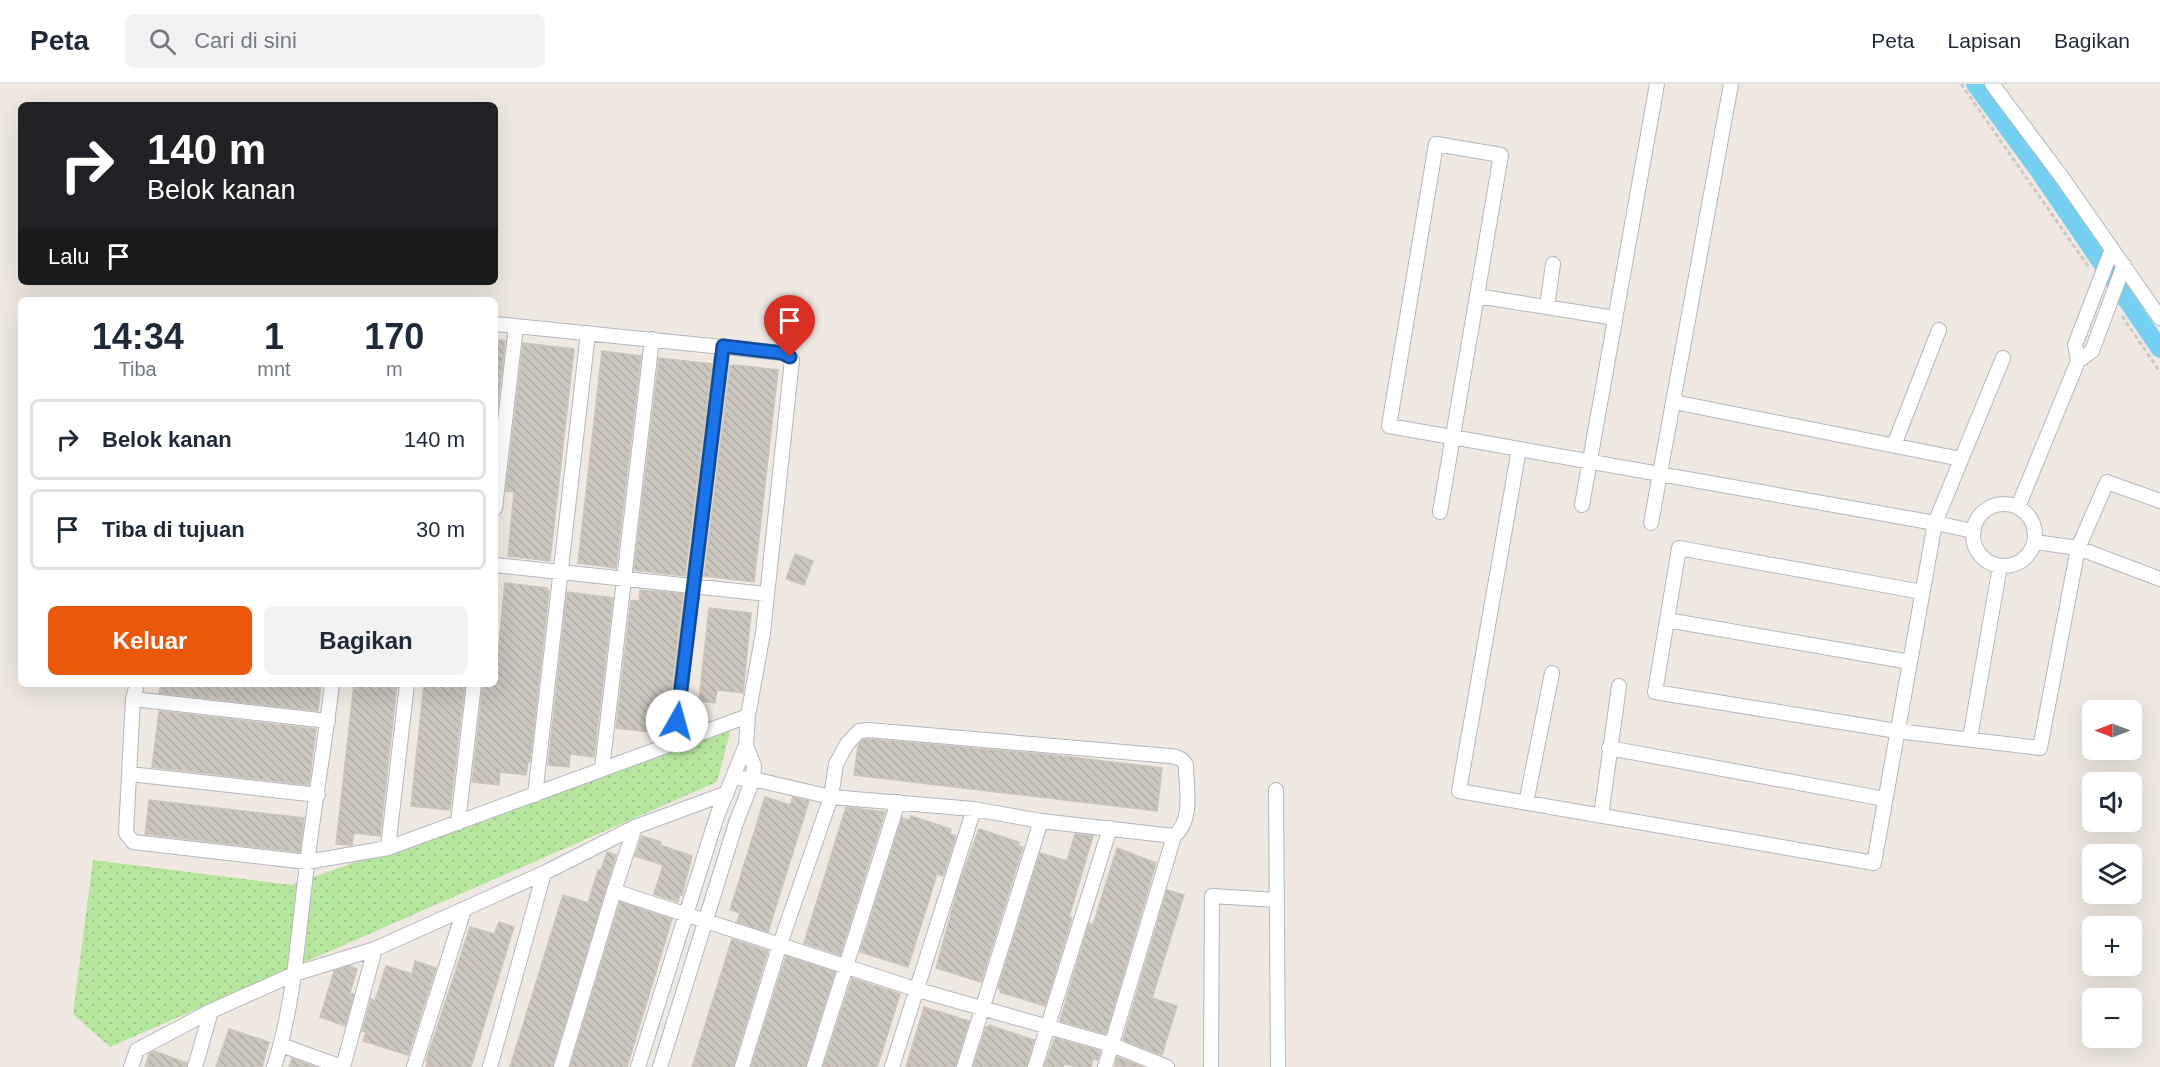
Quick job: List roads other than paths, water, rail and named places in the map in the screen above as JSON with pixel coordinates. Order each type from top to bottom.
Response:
[{"type":"street","points":[[1582,505],[1657,84]]},
{"type":"street","points":[[1651,524],[1731,84]]},
{"type":"street","points":[[1992,84],[2061,176],[2160,318]]},
{"type":"street","points":[[1440,512],[1452,437],[1476,296],[1501,155],[1436,144],[1389,426],[1452,437],[1519,449],[1589,461],[1935,523],[1973,531]]},
{"type":"street","points":[[2078,361],[2075,345],[2112,249]]},
{"type":"street","points":[[1546,307],[1553,264]]},
{"type":"street","points":[[2018,507],[2078,361],[2092,351],[2124,266]]},
{"type":"street","points":[[1476,296],[1615,318]]},
{"type":"street","points":[[498,324],[782,353],[792,360],[763,633],[748,716],[746,745],[717,816],[638,1067]]},
{"type":"street","points":[[498,482],[516,326]]},
{"type":"street","points":[[1894,446],[1939,330]]},
{"type":"street","points":[[535,795],[588,333]]},
{"type":"street","points":[[603,769],[652,339]]},
{"type":"street","points":[[674,743],[723,346]]},
{"type":"street","points":[[1519,449],[1459,791],[1874,863],[1935,523],[2003,358]]},
{"type":"street","points":[[1674,402],[1961,459]]},
{"type":"street","points":[[1922,592],[1678,548],[1655,692],[1898,730],[2040,748],[2078,548],[2107,482],[2160,501]]},
{"type":"street","points":[[2008,504],[2018,507],[2031,518],[2036,534],[2033,549],[2024,560],[2010,566],[2001,566],[1991,564],[1983,558],[1974,541],[1973,531],[1975,523],[1989,508],[2008,504]]},
{"type":"street","points":[[2035,542],[2078,548],[2160,579]]},
{"type":"street","points":[[498,565],[767,594]]},
{"type":"street","points":[[1970,738],[2001,566]]},
{"type":"street","points":[[1667,620],[1910,663]]},
{"type":"street","points":[[1526,803],[1551,673]]},
{"type":"street","points":[[1601,816],[1619,686]]},
{"type":"street","points":[[136,687],[133,699],[126,833],[128,838],[133,842],[307,862],[388,848],[748,716]]},
{"type":"street","points":[[274,1067],[281,1045],[294,974],[307,862],[333,687]]},
{"type":"street","points":[[388,848],[407,687]]},
{"type":"street","points":[[458,823],[474,687]]},
{"type":"street","points":[[133,699],[328,721]]},
{"type":"street","points":[[742,1067],[780,944],[831,797],[836,764],[847,744],[861,730],[1170,756],[1178,758],[1186,765],[1186,819],[1181,830],[1174,836],[1105,1067]]},
{"type":"street","points":[[660,1067],[736,823],[753,779],[754,766],[746,745]]},
{"type":"street","points":[[1609,748],[1886,799]]},
{"type":"street","points":[[130,774],[318,795]]},
{"type":"street","points":[[734,778],[753,779],[831,797],[974,809],[1041,821],[1174,836]]},
{"type":"street","points":[[1276,790],[1278,1067]]},
{"type":"street","points":[[131,1067],[137,1050],[211,1011],[294,974],[375,949],[544,873],[636,827],[727,793]]},
{"type":"street","points":[[814,1067],[898,802]]},
{"type":"street","points":[[892,1067],[974,809]]},
{"type":"street","points":[[717,816],[736,823]]},
{"type":"street","points":[[964,1067],[1041,821]]},
{"type":"street","points":[[561,1067],[614,891],[636,827]]},
{"type":"street","points":[[1035,1067],[1110,828]]},
{"type":"street","points":[[490,1067],[544,873]]},
{"type":"street","points":[[614,891],[918,990],[1112,1046],[1167,1067]]},
{"type":"street","points":[[1211,1067],[1212,897],[1276,900]]},
{"type":"street","points":[[414,1067],[464,910]]},
{"type":"street","points":[[281,1045],[343,1067],[375,949]]},
{"type":"street","points":[[195,1067],[211,1011]]},
{"type":"waterway","points":[[1975,84],[2039,171],[2160,349]]}]
